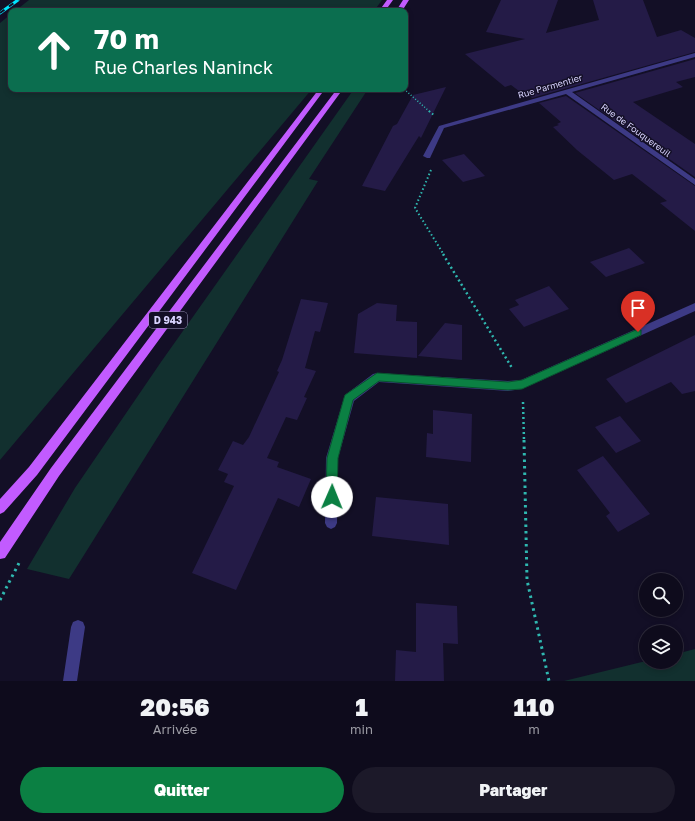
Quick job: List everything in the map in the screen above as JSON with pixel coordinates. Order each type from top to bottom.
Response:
[{"type":"main road","name":"D 943","points":[[0,508],[38,465],[320,92]]},
{"type":"main road","name":"D 943","points":[[0,553],[55,472],[338,92]]},
{"type":"street","name":"Rue Parmentier","points":[[445,126],[695,55]]},
{"type":"street","name":"Rue de Fouquereuil","points":[[566,91],[695,183]]},
{"type":"street","points":[[427,156],[441,127],[445,126]]},
{"type":"street","points":[[331,523],[332,458],[349,398],[377,377],[508,386],[522,384],[695,306]]},
{"type":"street","points":[[70,681],[78,627]]},
{"type":"path","points":[[407,92],[445,126]]},
{"type":"path","points":[[427,156],[433,164],[414,208],[522,384],[527,580],[548,681]]},
{"type":"green space","points":[[29,0],[382,0],[376,8],[19,8]]},
{"type":"green space","points":[[8,16],[8,92],[309,92],[0,460],[0,23]]},
{"type":"green space","points":[[352,92],[366,92],[309,179],[318,181],[69,579],[27,569],[75,488],[161,362]]},
{"type":"green space","points":[[695,649],[695,681],[564,681],[639,663],[639,669],[683,669],[683,652]]},
{"type":"building","points":[[501,0],[558,0],[546,33],[599,20],[593,0],[643,0],[657,37],[681,30],[695,38],[695,52],[532,98],[523,90],[519,91],[511,85],[505,87],[465,54],[525,39],[486,32]]},
{"type":"building","points":[[695,59],[695,77],[676,82],[683,87],[633,102],[695,144],[695,177],[575,93]]},
{"type":"building","points":[[446,87],[421,138],[419,136],[385,191],[362,186],[393,126],[397,124],[413,95]]},
{"type":"building","points":[[566,96],[695,186],[695,231],[660,203],[667,201],[632,174],[614,180],[577,150],[553,127],[559,125],[557,124],[561,122],[539,103]]},
{"type":"building","points":[[464,154],[485,176],[463,182],[442,160]]},
{"type":"building","points":[[629,248],[645,263],[606,277],[590,262]]},
{"type":"building","points":[[549,286],[569,309],[524,327],[509,309],[519,305],[515,300]]},
{"type":"building","points":[[301,299],[328,303],[320,332],[315,331],[305,368],[316,371],[304,397],[307,398],[297,420],[286,417],[267,458],[279,462],[277,467],[311,479],[299,507],[278,498],[236,590],[192,573],[234,486],[224,482],[228,474],[218,470],[233,441],[243,445],[249,437],[279,372],[277,371],[282,360]]},
{"type":"building","points":[[377,303],[397,305],[396,321],[417,322],[417,358],[354,353],[358,314]]},
{"type":"building","points":[[445,323],[462,325],[462,360],[418,356]]},
{"type":"building","points":[[695,335],[695,391],[682,394],[671,382],[626,403],[606,379]]},
{"type":"building","points":[[433,410],[472,414],[471,462],[426,457],[427,433],[433,434]]},
{"type":"building","points":[[620,416],[641,441],[616,453],[595,427]]},
{"type":"building","points":[[603,456],[650,514],[618,532],[606,516],[610,513],[577,470]]},
{"type":"building","points":[[376,497],[448,504],[449,545],[372,536]]},
{"type":"building","points":[[416,603],[457,606],[458,644],[443,643],[444,681],[395,681],[396,650],[416,652]]},
{"type":"railway","points":[[0,13],[18,0]]},
{"type":"route","points":[[332,497],[332,458],[349,398],[377,377],[508,386],[522,384],[638,332]]}]
